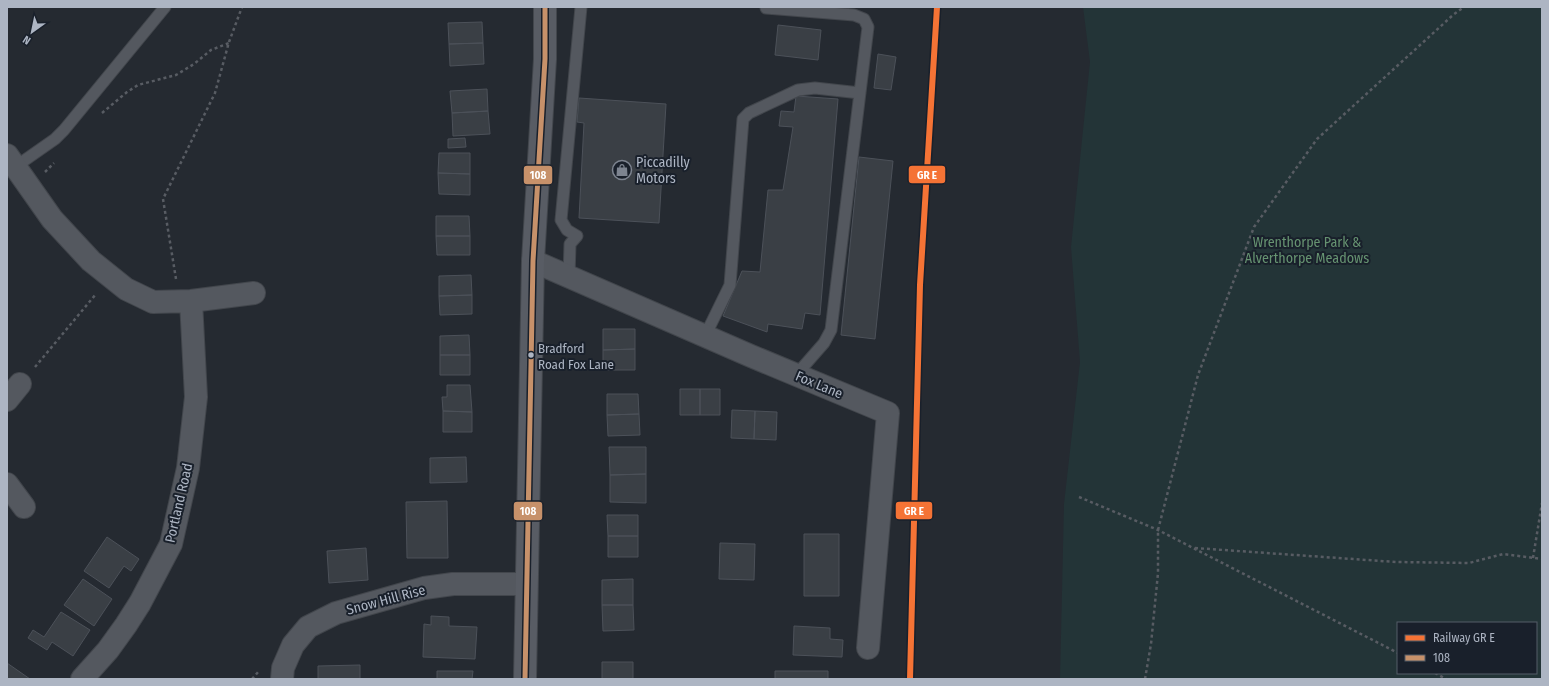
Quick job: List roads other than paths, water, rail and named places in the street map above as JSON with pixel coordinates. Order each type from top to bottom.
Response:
[{"type":"street","points":[[525,679],[533,261],[545,59],[545,7]]},
{"type":"street","points":[[11,161],[52,219],[91,261],[126,289],[153,302],[185,301],[254,292]]},
{"type":"street","name":"Fox Lane","points":[[533,261],[796,375],[888,413],[868,648]]},
{"type":"street","name":"Portland Road","points":[[82,679],[108,650],[133,614],[171,544],[188,468],[196,397],[185,301]]},
{"type":"street","points":[[7,484],[24,507]]},
{"type":"street","name":"Snow Hill Rise","points":[[282,679],[283,668],[293,645],[308,627],[336,613],[424,588],[453,584],[526,584]]},
{"type":"lane","points":[[11,161],[55,139],[165,7]]},
{"type":"lane","points":[[569,277],[570,244],[577,236],[567,230],[561,220],[582,7]]},
{"type":"lane","points":[[766,8],[854,15],[864,19],[868,27],[831,330],[824,343],[796,375]]},
{"type":"lane","points":[[705,336],[730,285],[743,119],[749,113],[798,90],[815,88],[860,93]]},
{"type":"place","name":"Piccadilly Motors","points":[[622,170]]},
{"type":"place","name":"Bradford Road Fox Lane","points":[[531,355]]},
{"type":"park label","name":"Wrenthorpe Park & Alverthorpe Meadows","points":[[1307,250]]}]
